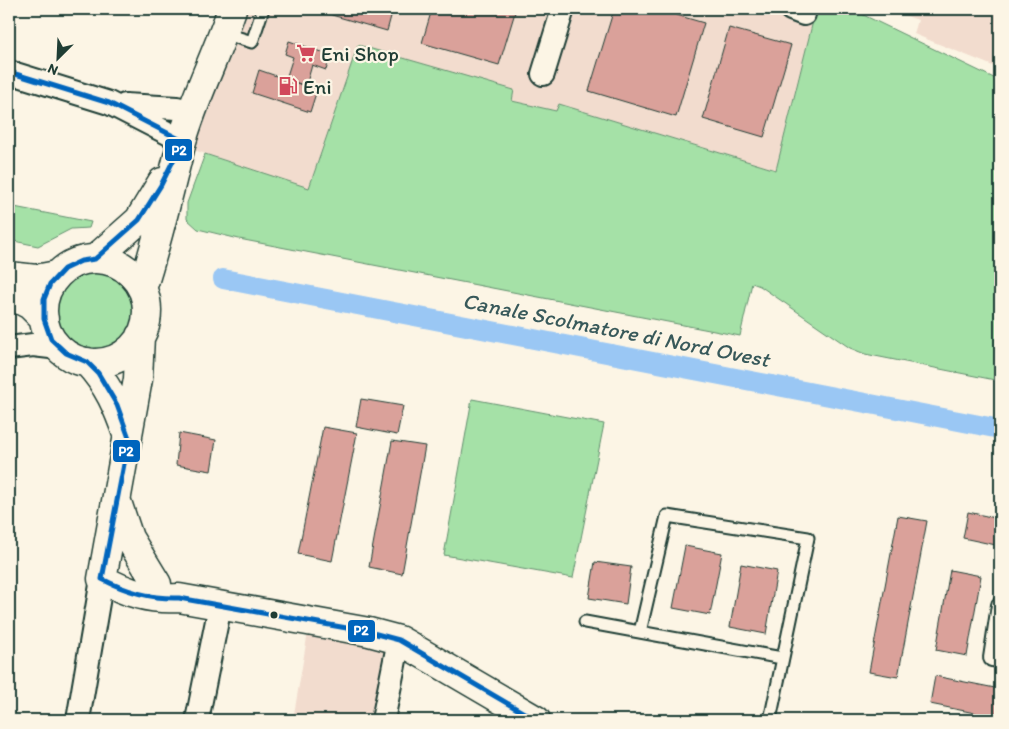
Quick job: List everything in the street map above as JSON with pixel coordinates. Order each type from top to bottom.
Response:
[{"type":"street","points":[[543,74],[563,9]]},
{"type":"street","points":[[142,289],[183,141],[223,20]]},
{"type":"street","points":[[9,72],[109,103],[183,141]]},
{"type":"street","points":[[109,103],[177,108],[193,112]]},
{"type":"street","points":[[95,259],[139,220],[161,184],[183,141]]},
{"type":"street","points":[[9,276],[36,280],[57,275],[73,264],[95,259],[114,263],[134,277],[142,289],[146,312],[140,336],[138,379],[129,438],[103,568],[78,720]]},
{"type":"street","points":[[57,275],[44,299],[44,319],[51,340],[59,348],[77,359],[88,362],[106,361],[117,357],[132,347],[140,336]]},
{"type":"street","points":[[9,294],[30,305],[44,319]]},
{"type":"street","points":[[9,348],[33,345],[59,348]]},
{"type":"street","points":[[88,362],[98,373],[117,405],[129,438]]},
{"type":"street","points":[[116,502],[129,538],[168,591]]},
{"type":"street","points":[[103,568],[132,567],[168,591],[220,606],[369,632],[399,640],[536,720]]},
{"type":"street","points":[[1000,605],[992,658],[1000,660]]},
{"type":"street","points":[[197,720],[220,606]]},
{"type":"street","points":[[384,720],[399,640]]},
{"type":"lane","points":[[223,20],[252,42],[263,9]]},
{"type":"lane","points":[[640,632],[667,516],[808,538],[770,720]]},
{"type":"lane","points":[[585,622],[782,658]]},
{"type":"shaded area","points":[[242,9],[816,9],[776,170],[559,104],[557,111],[512,101],[514,90],[358,46],[309,189],[194,150]]},
{"type":"shaded area","points":[[887,9],[1000,9],[998,68],[914,34],[918,20]]},
{"type":"shaded area","points":[[309,626],[392,651],[379,720],[293,720]]},
{"type":"green space","points":[[816,9],[851,9],[1000,81],[1000,381],[865,354],[850,348],[760,286],[752,283],[740,336],[239,239],[198,229],[187,219],[187,203],[205,154],[309,188],[358,45],[514,90],[512,101],[556,111],[559,104],[776,170]]},
{"type":"green space","points":[[9,206],[91,222],[89,228],[71,229],[38,246],[9,240]]},
{"type":"green space","points":[[85,269],[101,269],[117,276],[128,287],[135,303],[132,327],[123,341],[117,346],[101,353],[85,353],[69,346],[58,335],[51,319],[51,303],[58,287],[69,276]]},
{"type":"green space","points":[[472,399],[604,424],[573,578],[444,555]]},
{"type":"building","points":[[311,9],[393,9],[387,31]]},
{"type":"building","points":[[432,9],[516,9],[499,65],[422,43]]},
{"type":"building","points":[[614,9],[656,9],[704,23],[676,117],[589,91]]},
{"type":"building","points":[[729,28],[791,45],[764,137],[703,119]]},
{"type":"building","points":[[289,41],[331,55],[326,70],[312,65],[306,86],[286,79],[293,57],[285,54]]},
{"type":"building","points":[[259,70],[317,90],[310,112],[252,93]]},
{"type":"building","points":[[361,399],[403,406],[397,435],[356,427]]},
{"type":"building","points":[[323,427],[357,433],[332,561],[298,554]]},
{"type":"building","points":[[179,433],[216,440],[211,471],[176,465]]},
{"type":"building","points":[[392,441],[425,446],[402,574],[369,567]]},
{"type":"building","points":[[968,512],[1000,519],[1000,550],[995,549],[996,545],[963,538]]},
{"type":"building","points":[[898,516],[927,521],[898,677],[869,672]]},
{"type":"building","points":[[685,546],[722,553],[710,615],[673,608]]},
{"type":"building","points":[[595,562],[631,567],[626,604],[589,598]]},
{"type":"building","points":[[741,564],[777,571],[766,634],[730,627]]},
{"type":"building","points":[[950,570],[981,576],[967,656],[936,650]]},
{"type":"building","points":[[935,676],[1000,689],[1000,718],[930,704]]},
{"type":"waterway","name":"Canale Scolmatore di Nord Ovest","points":[[223,279],[1000,429]]},
{"type":"transit line","name":"P2","points":[[9,72],[109,103],[183,141],[161,185],[139,220],[95,259],[81,261],[64,269],[50,284],[44,299],[44,319],[51,339],[66,353],[87,362],[98,373],[117,405],[129,438],[102,579],[121,588],[149,596],[179,598],[369,632],[399,640],[536,720]]},
{"type":"place","name":"Eni Shop","points":[[306,53]]},
{"type":"place","name":"Eni","points":[[288,86]]}]
